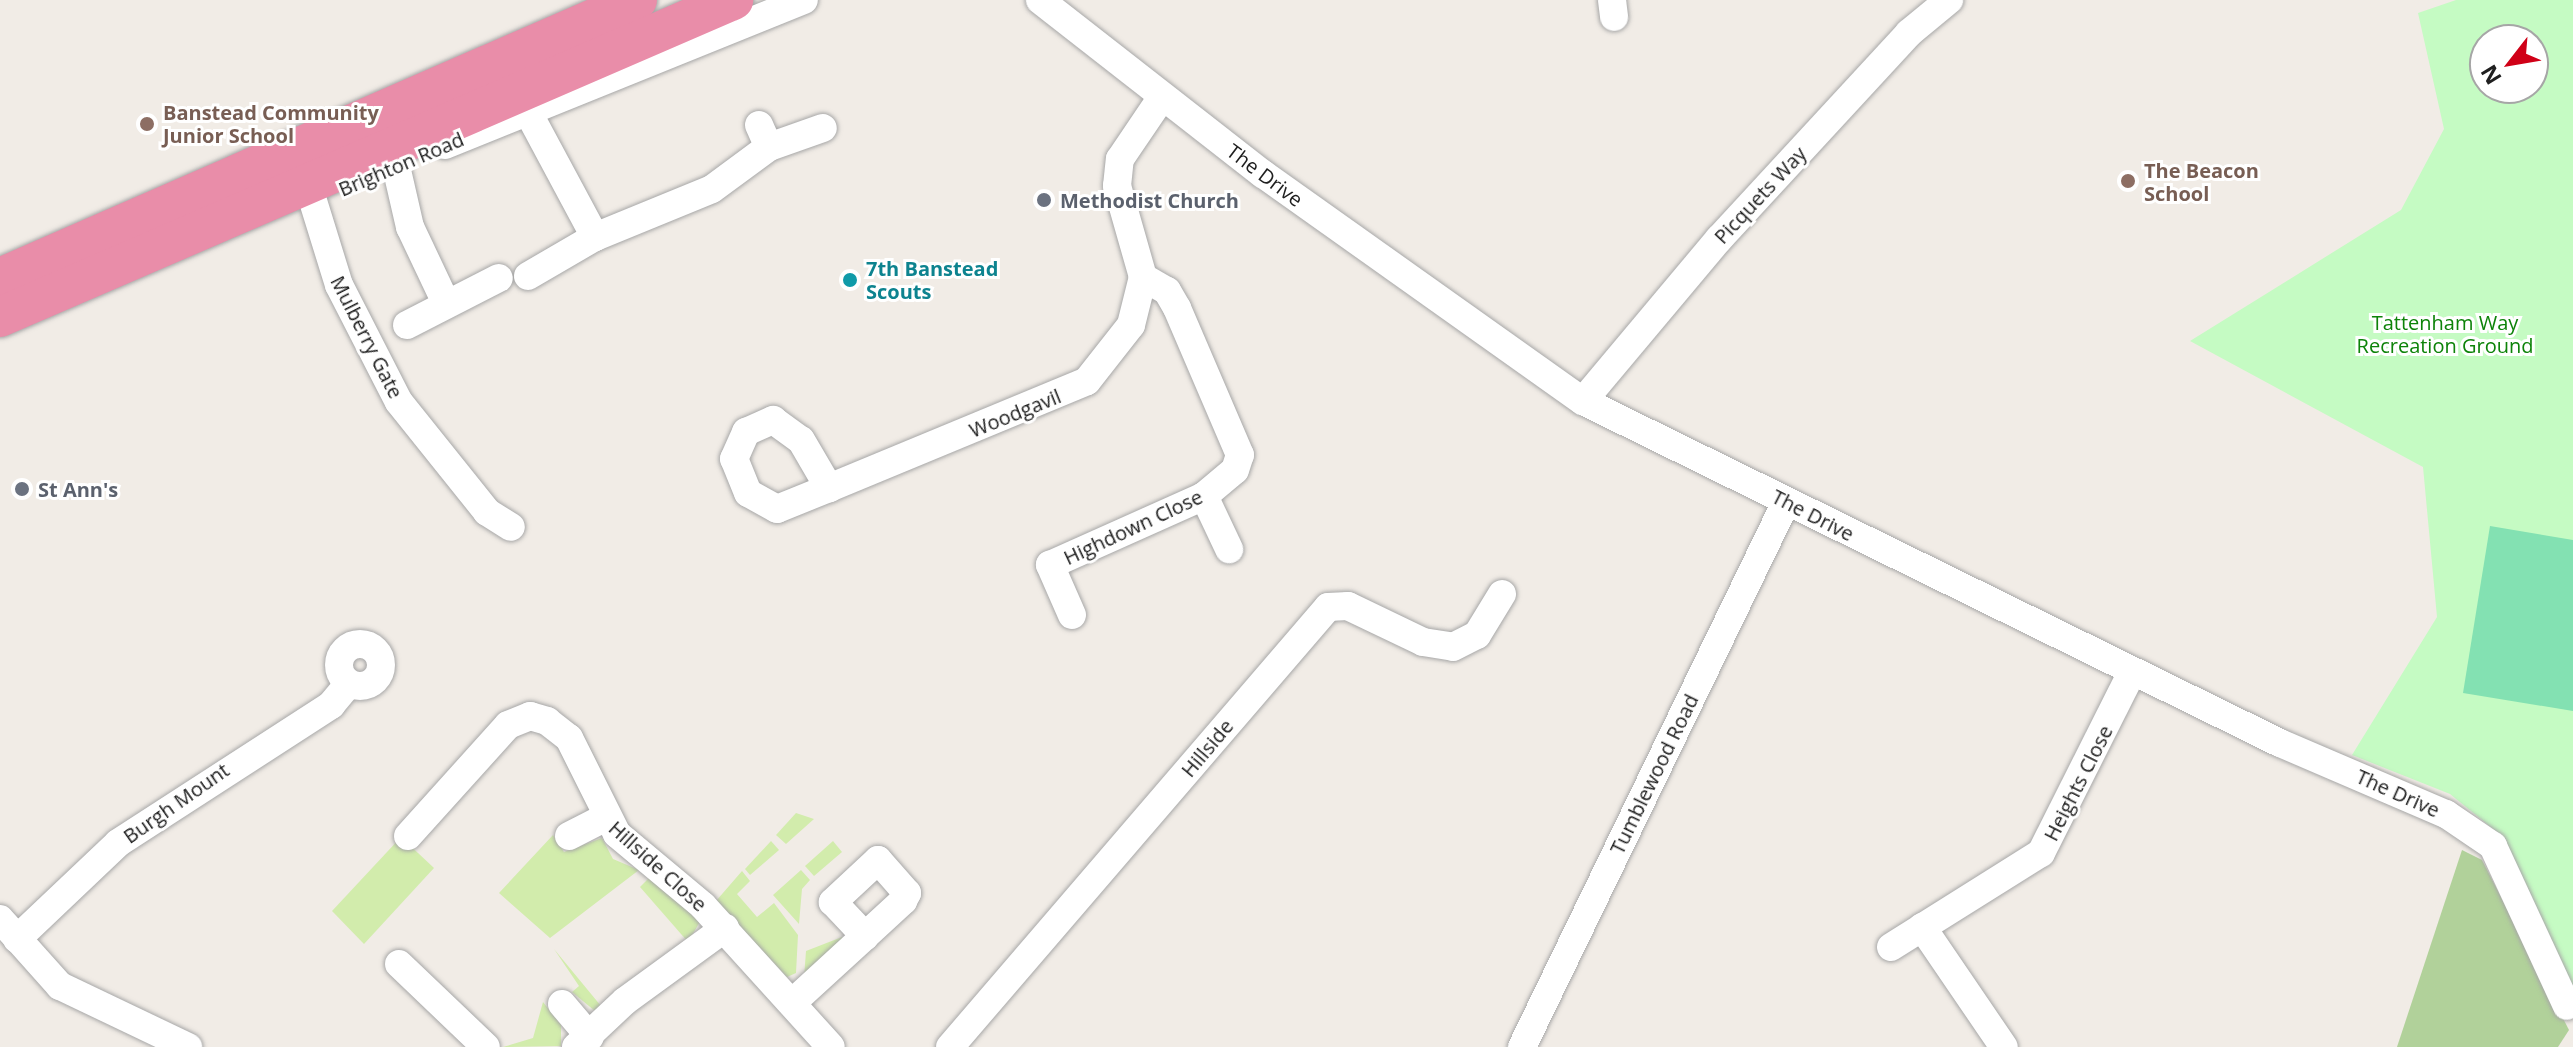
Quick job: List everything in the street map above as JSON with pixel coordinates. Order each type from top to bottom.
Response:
[{"type":"highway","points":[[0,278],[637,0]]},
{"type":"highway","name":"Brighton Road","points":[[0,317],[733,0]]},
{"type":"street","name":"Brighton Road","points":[[0,333],[396,166],[804,0]]},
{"type":"street","name":"The Drive","points":[[1040,0],[1162,97],[1583,401],[2132,672],[2446,814],[2493,846],[2567,1006]]},
{"type":"street","name":"Picquets Way","points":[[1583,401],[1719,239],[1909,33],[1949,0]]},
{"type":"street","name":"Woodgavil","points":[[829,488],[1087,381],[1131,325],[1143,277],[1115,176],[1162,97]]},
{"type":"street","points":[[528,112],[595,237]]},
{"type":"street","points":[[528,276],[595,237],[726,179],[764,136],[823,128]]},
{"type":"street","points":[[396,166],[410,227],[445,301]]},
{"type":"street","name":"Mulberry Gate","points":[[313,201],[339,285],[399,402],[487,512],[511,527]]},
{"type":"street","points":[[1143,277],[1167,291],[1177,308],[1237,438],[1235,470],[1213,490],[1229,549]]},
{"type":"street","points":[[407,325],[445,301],[499,278]]},
{"type":"street","name":"Highdown Close","points":[[1072,615],[1050,565],[1213,490]]},
{"type":"street","name":"Tumblewood Road","points":[[1522,1047],[1786,502]]},
{"type":"street","name":"Hillside","points":[[950,1047],[1328,607],[1348,606],[1423,642],[1453,647],[1477,635],[1502,594]]},
{"type":"street","name":"Heights Close","points":[[1891,947],[2041,853],[2132,672]]},
{"type":"street","name":"Burgh Mount","points":[[8,929],[129,835],[331,705],[348,685]]},
{"type":"street","name":"Hillside Close","points":[[408,836],[508,725],[530,716],[569,738],[604,818],[725,928],[831,1047]]},
{"type":"street","points":[[569,836],[604,818]]},
{"type":"street","points":[[1922,927],[2014,1046]]},
{"type":"street","name":"Hillside Close","points":[[583,1042],[625,1001],[725,928]]},
{"type":"street","points":[[8,929],[60,986],[188,1047]]},
{"type":"street","points":[[792,1003],[865,936]]},
{"type":"street","points":[[399,964],[486,1047]]},
{"type":"street","points":[[562,1004],[583,1042]]},
{"type":"green space","name":"Tattenham Way Recreation Ground","points":[[2456,0],[2573,0],[2573,1006],[2503,837],[2450,794],[2352,755],[2437,617],[2423,467],[2190,341],[2401,210],[2444,129],[2418,13]]},
{"type":"green space","points":[[2490,526],[2573,540],[2573,711],[2463,693]]},
{"type":"green space","points":[[796,813],[814,819],[786,844],[776,835]]},
{"type":"green space","points":[[553,835],[564,852],[602,838],[613,859],[639,870],[550,938],[499,893]]},
{"type":"green space","points":[[401,837],[434,868],[364,944],[332,911]]},
{"type":"green space","points":[[771,841],[779,850],[750,875],[745,869]]},
{"type":"green space","points":[[833,841],[842,852],[814,876],[805,866]]},
{"type":"green space","points":[[2462,850],[2482,860],[2569,1030],[2558,1047],[2397,1047]]},
{"type":"green space","points":[[801,870],[810,880],[802,889],[799,924],[773,895]]},
{"type":"green space","points":[[742,871],[750,881],[737,894],[757,917],[774,903],[798,935],[796,973],[787,977],[716,901]]},
{"type":"green space","points":[[650,877],[701,920],[688,942],[640,887]]},
{"type":"green space","points":[[842,937],[843,942],[804,978],[806,951]]},
{"type":"green space","points":[[554,949],[601,1006],[595,1011],[572,992],[579,986]]},
{"type":"green space","points":[[543,1002],[561,1025],[561,1046],[503,1047],[533,1038]]},
{"type":"place","name":"Banstead Community Junior School","points":[[147,124]]},
{"type":"place","name":"The Beacon School","points":[[2128,181]]},
{"type":"place","name":"Methodist Church","points":[[1044,200]]},
{"type":"place","name":"7th Banstead Scouts","points":[[850,280]]},
{"type":"place","name":"St Ann's","points":[[22,489]]}]
